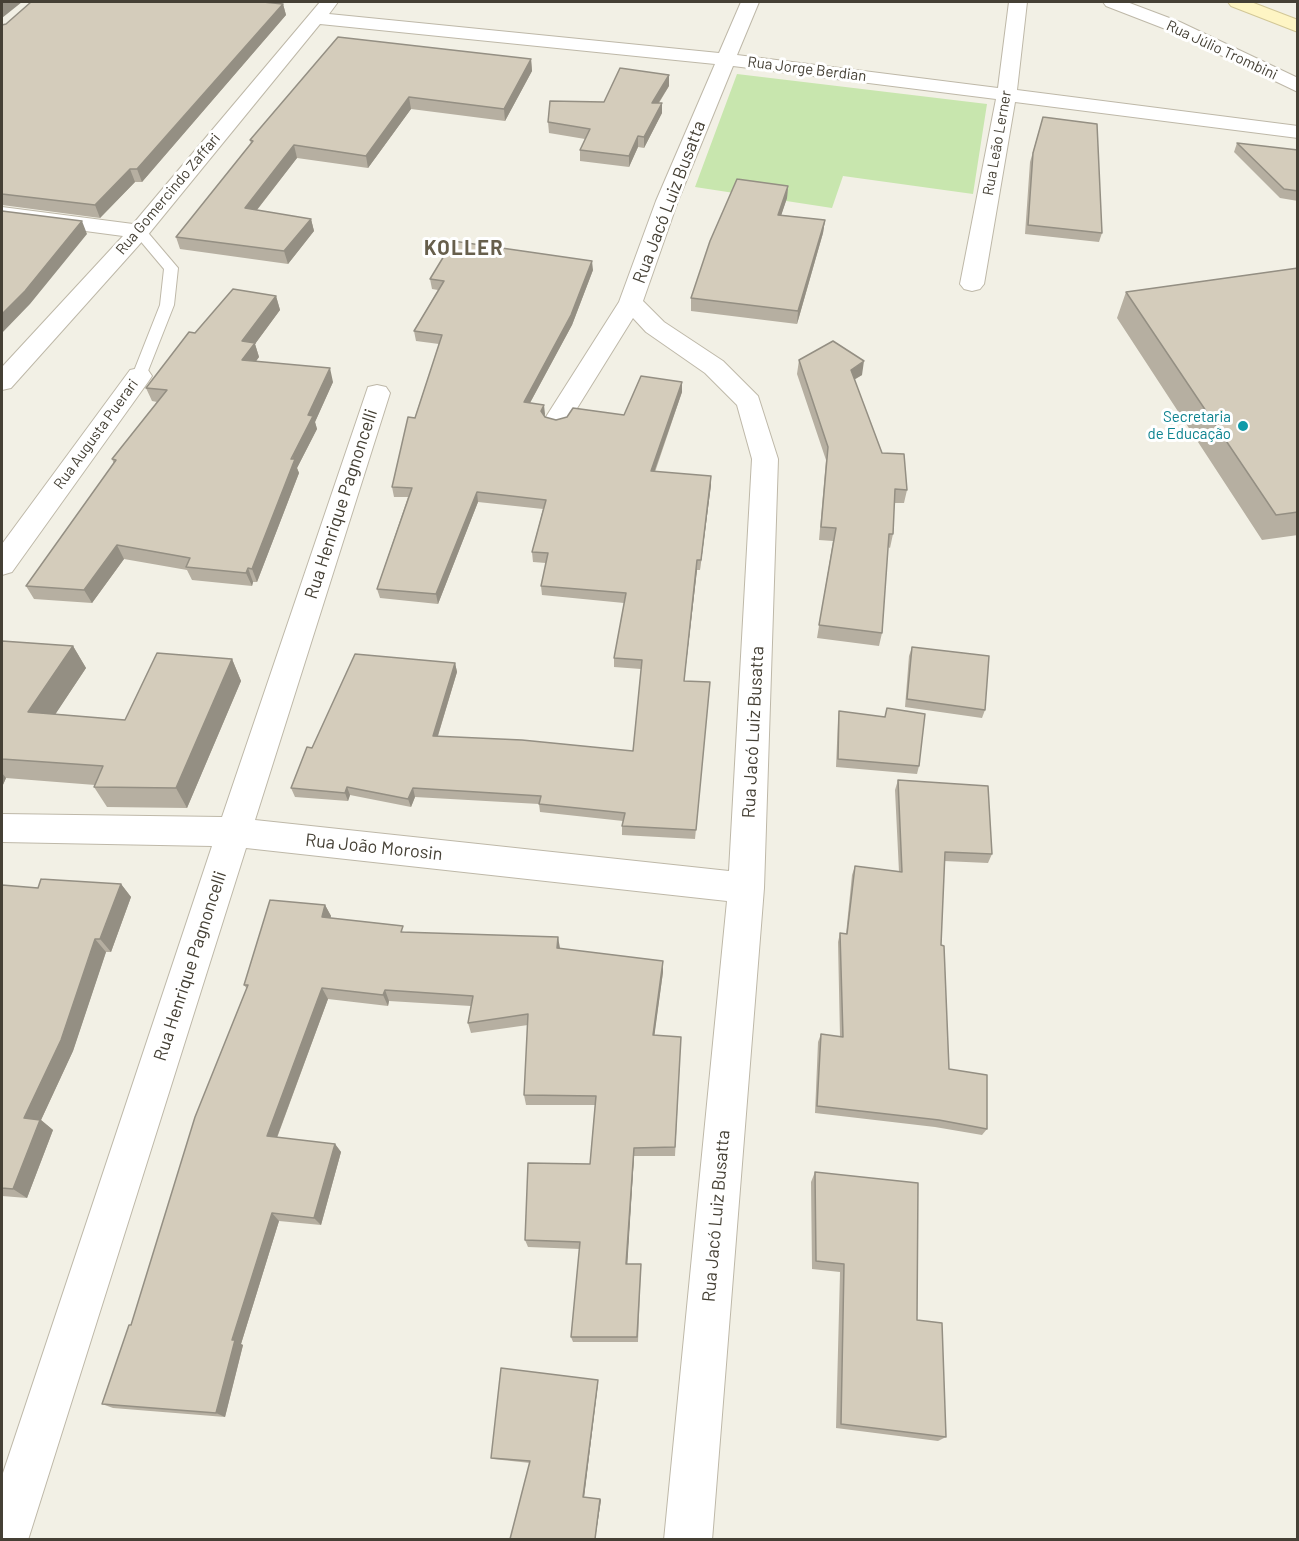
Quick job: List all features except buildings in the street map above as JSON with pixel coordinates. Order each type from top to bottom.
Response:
[{"type":"main road","points":[[1237,2],[1298,27]]},
{"type":"street","name":"Rua Gomercindo Zaffari","points":[[2,382],[139,231],[330,2]]},
{"type":"street","name":"Rua Jacó Luiz Busatta","points":[[688,1539],[746,888],[765,459],[749,402],[714,367],[655,327],[631,302],[663,212],[750,2]]},
{"type":"street","name":"Rua Leão Lerner","points":[[972,284],[1007,93],[1018,2]]},
{"type":"street","name":"Rua Júlio Trombini","points":[[1112,2],[1174,26],[1298,86]]},
{"type":"street","name":"Rua Jorge Berdian","points":[[315,18],[725,59],[1007,93],[1298,132]]},
{"type":"street","points":[[2,213],[139,231]]},
{"type":"street","points":[[557,420],[631,302]]},
{"type":"street","name":"Rua Augusta Puerari","points":[[2,565],[139,376]]},
{"type":"street","name":"Rua Henrique Pagnoncelli","points":[[4,1539],[377,393]]},
{"type":"street","name":"Rua João Morosin","points":[[2,828],[234,832],[746,888]]},
{"type":"lane","name":"Rua Augusta Puerari","points":[[139,231],[171,268],[167,305],[139,376]]},
{"type":"green space","points":[[737,74],[987,104],[973,194],[843,176],[832,208],[695,187]]},
{"type":"place","name":"Secretaria de Educação","points":[[1243,426]]},
{"type":"district","name":"KOLLER","points":[[464,248]]}]
